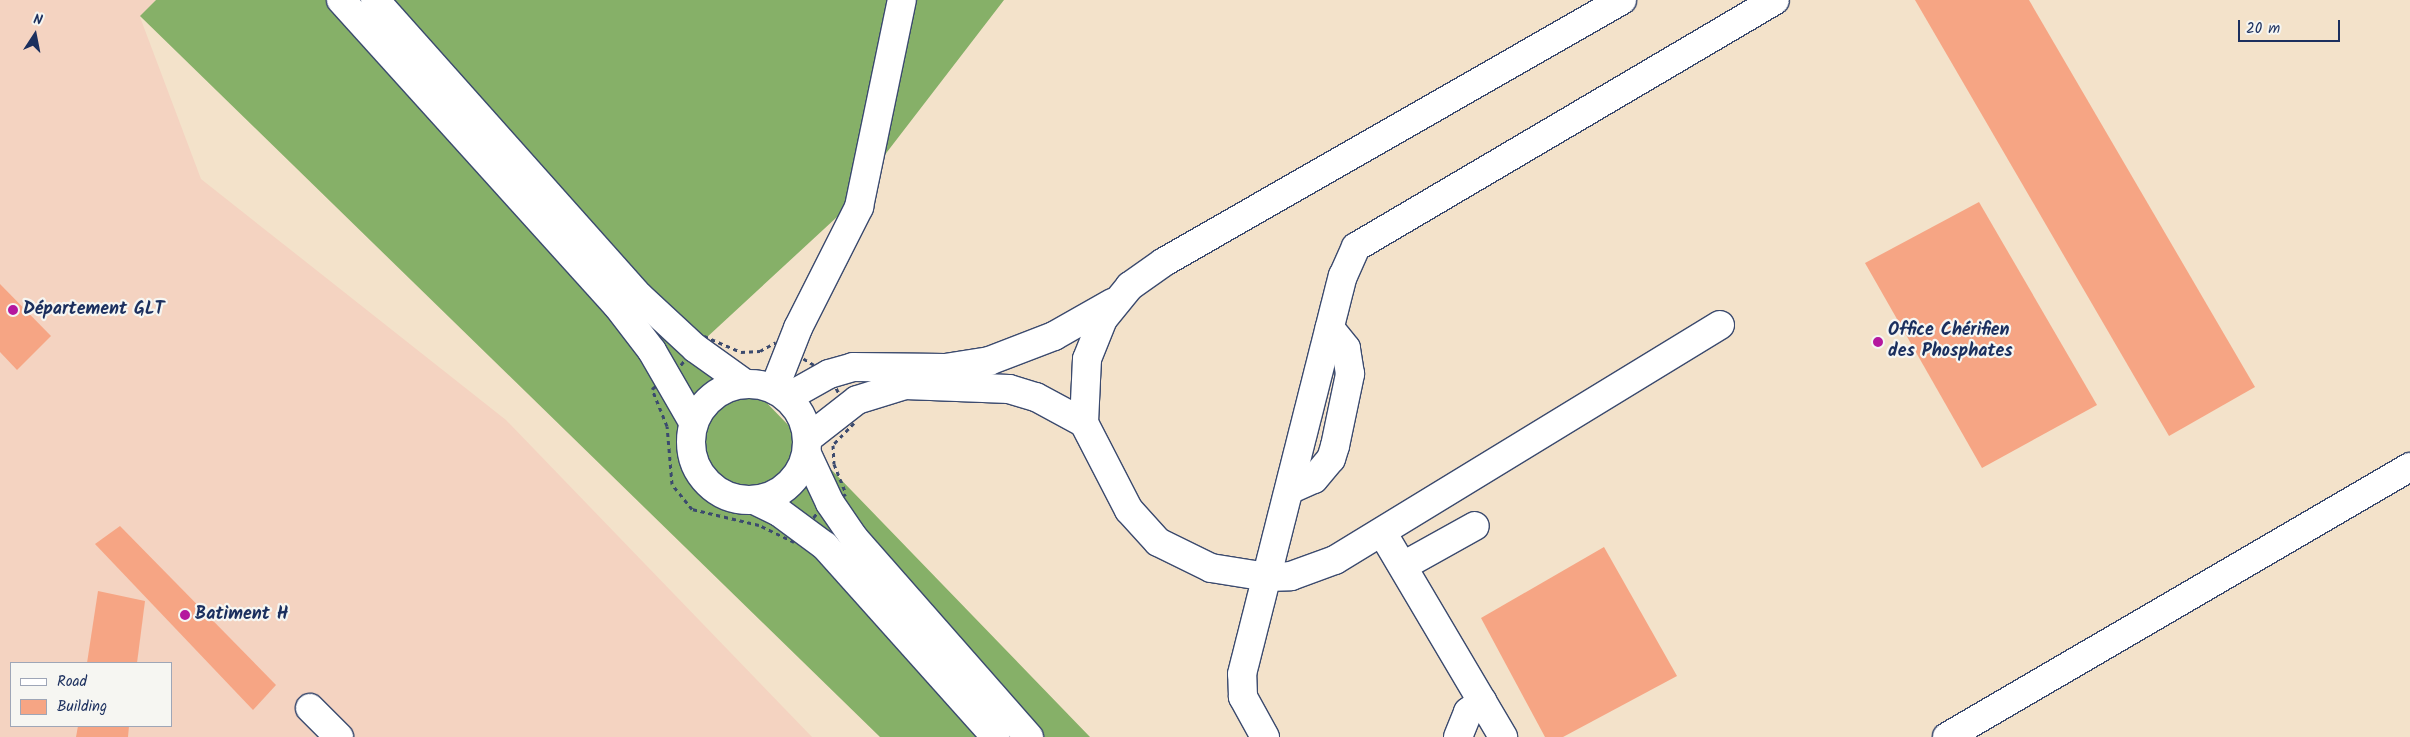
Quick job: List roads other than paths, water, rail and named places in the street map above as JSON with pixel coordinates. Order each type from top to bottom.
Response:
[{"type":"street","points":[[341,0],[616,304],[669,377],[693,422]]},
{"type":"street","points":[[375,0],[640,297],[695,348],[744,383],[781,393],[798,409],[807,446],[830,503],[854,538],[1029,737]]},
{"type":"street","points":[[781,393],[789,349],[859,207],[902,0]]},
{"type":"street","points":[[781,393],[829,374],[866,364],[945,368],[989,361],[1054,336],[1115,301],[1164,262],[1622,0]]},
{"type":"street","points":[[1264,737],[1247,707],[1241,685],[1348,260],[1368,236],[1775,0]]},
{"type":"street","points":[[1115,301],[1087,359],[1084,423],[1130,510],[1158,542],[1192,562],[1267,577],[1314,570],[1382,532],[1720,325]]},
{"type":"street","points":[[744,383],[713,395],[693,422],[690,438],[697,471],[721,493],[754,500],[804,528],[825,546],[996,737]]},
{"type":"street","points":[[754,500],[782,490],[793,480],[807,446],[846,407],[892,386],[982,385],[1036,397],[1084,423]]},
{"type":"street","points":[[1947,737],[2410,467]]},
{"type":"street","points":[[1403,566],[1475,526]]},
{"type":"street","points":[[1382,532],[1503,737]]},
{"type":"street","points":[[1458,737],[1468,712],[1482,701]]},
{"type":"street","points":[[310,708],[339,737]]},
{"type":"place","name":"Département GLT","points":[[13,310]]},
{"type":"place","name":"Office Chérifien des Phosphates","points":[[1878,342]]},
{"type":"place","name":"Batiment H","points":[[185,615]]}]
